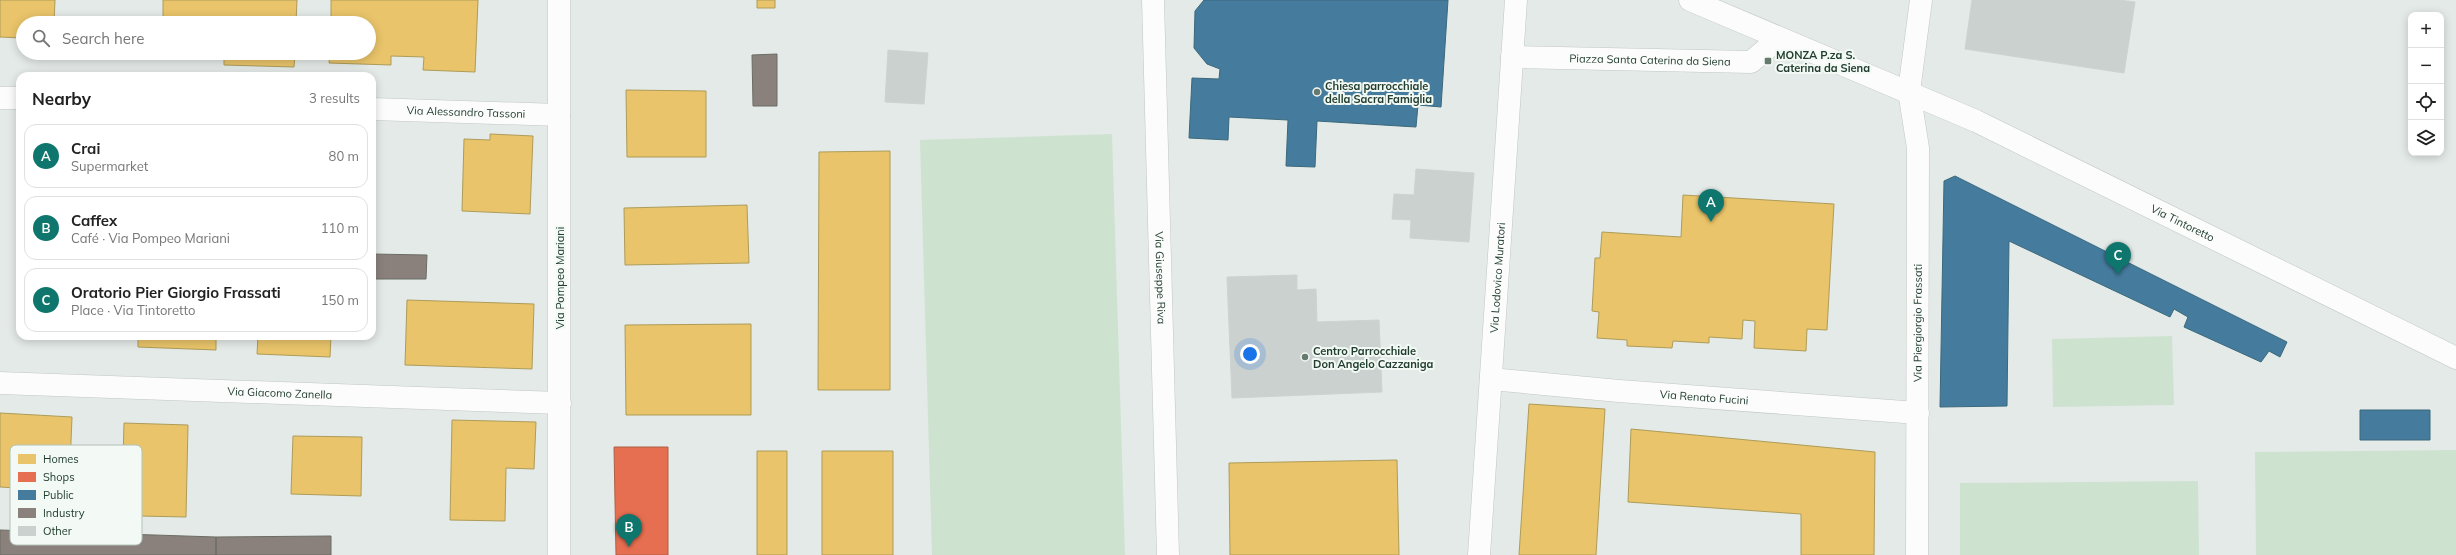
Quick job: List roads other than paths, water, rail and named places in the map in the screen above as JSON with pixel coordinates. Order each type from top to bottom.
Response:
[{"type":"street","name":"Via Pompeo Mariani","points":[[559,0],[559,555]]},
{"type":"street","name":"Via Giuseppe Riva","points":[[1153,0],[1168,555]]},
{"type":"street","name":"Via Lodovico Muratori","points":[[1479,555],[1516,0]]},
{"type":"street","points":[[1690,0],[1909,91]]},
{"type":"street","name":"Via Piergiorgio Frassati","points":[[1917,555],[1918,148],[1909,91],[1921,0]]},
{"type":"street","name":"Piazza Santa Caterina da Siena","points":[[1512,57],[1751,62],[1779,38]]},
{"type":"street","name":"Via Tintoretto","points":[[1909,91],[1976,121],[2456,358]]},
{"type":"street","points":[[0,98],[16,98]]},
{"type":"street","name":"Via Alessandro Tassoni","points":[[376,109],[559,115]]},
{"type":"street","name":"Via Renato Fucini","points":[[1491,379],[1619,391],[1918,413]]},
{"type":"street","name":"Via Giacomo Zanella","points":[[0,383],[560,403]]},
{"type":"place","name":"MONZA P.za S. Caterina da Siena","points":[[1768,61]]},
{"type":"place","name":"Chiesa parrocchiale della Sacra Famiglia","points":[[1317,92]]},
{"type":"place","name":"Crai","points":[[1711,222]]},
{"type":"place","name":"Oratorio Pier Giorgio Frassati","points":[[2118,275]]},
{"type":"place","name":"Centro Parrocchiale Don Angelo Cazzaniga","points":[[1305,357]]},
{"type":"place","name":"Caffex","points":[[629,547]]}]
